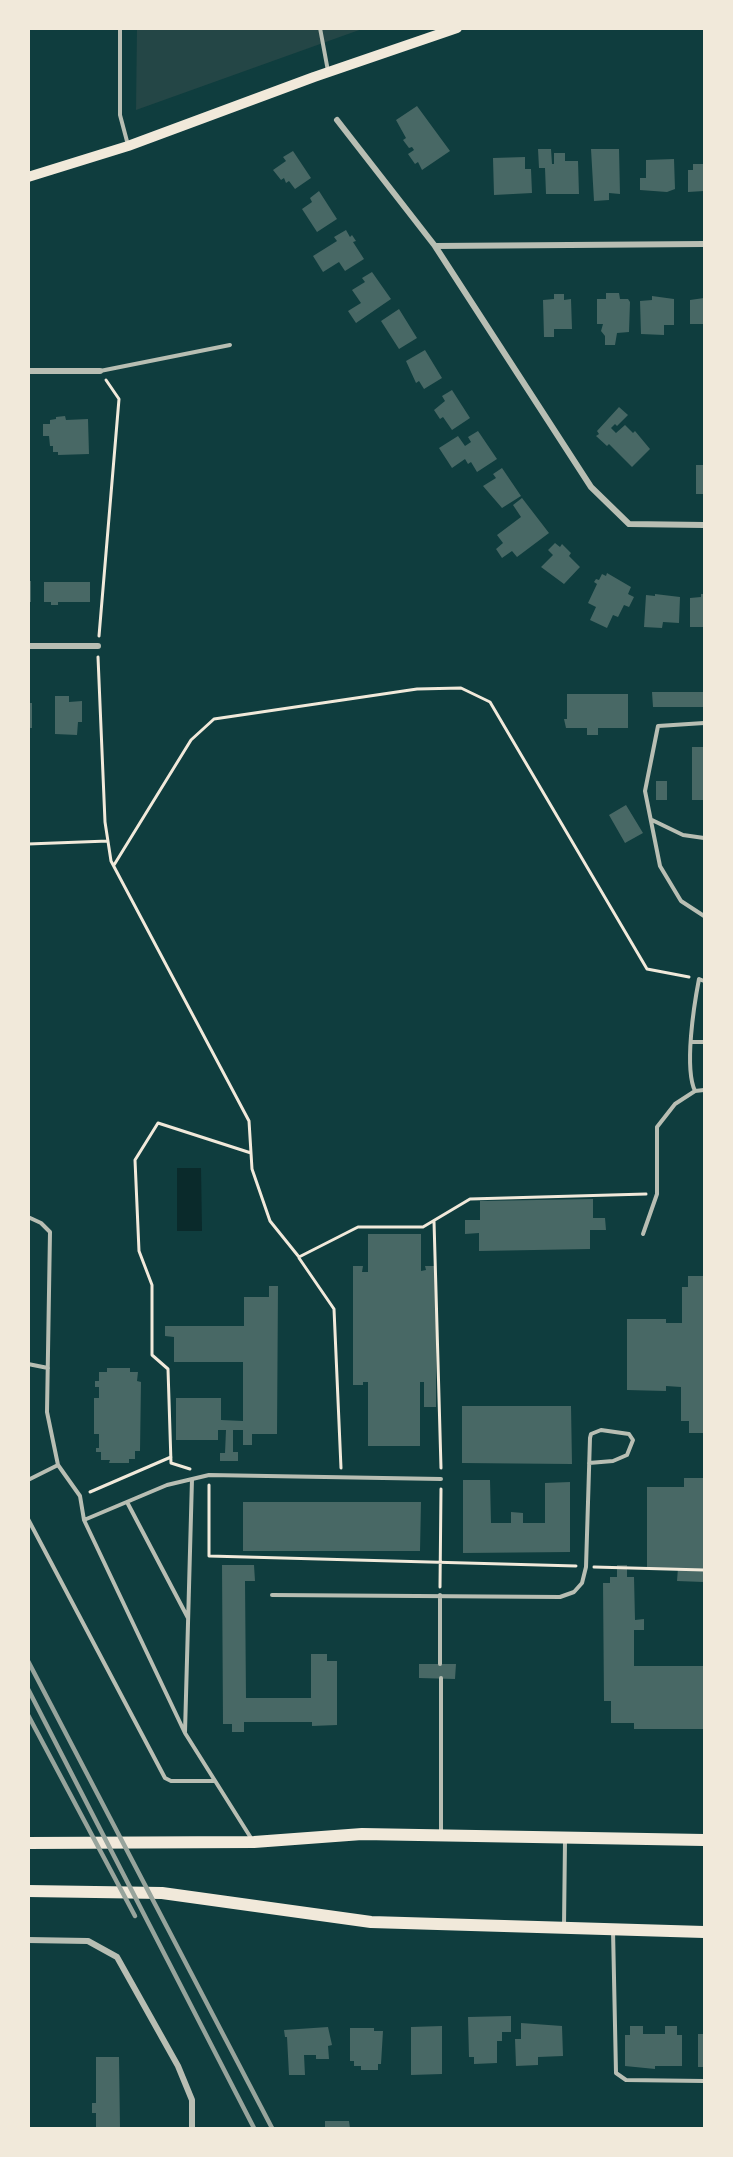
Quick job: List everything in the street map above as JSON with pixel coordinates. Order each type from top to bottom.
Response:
[{"type":"main road","points":[[28,177],[128,146],[328,72],[457,28]]},
{"type":"main road","points":[[28,1843],[254,1842],[362,1833],[705,1840]]},
{"type":"main road","points":[[28,1891],[162,1893],[371,1922],[705,1932]]},
{"type":"street","points":[[337,120],[435,246],[591,487],[629,524],[705,525]]},
{"type":"street","points":[[435,246],[705,244]]},
{"type":"street","points":[[28,371],[100,371]]},
{"type":"street","points":[[28,646],[98,646]]},
{"type":"street","points":[[28,1940],[88,1941],[117,1957],[178,2066],[192,2100],[192,2128]]},
{"type":"lane","points":[[120,28],[120,115],[128,146]]},
{"type":"lane","points":[[320,28],[328,72]]},
{"type":"lane","points":[[28,216],[28,233]]},
{"type":"lane","points":[[100,371],[230,345]]},
{"type":"lane","points":[[705,723],[658,726],[645,791],[660,866],[681,901],[705,916]]},
{"type":"lane","points":[[652,820],[683,836],[705,838]]},
{"type":"lane","points":[[695,1091],[690,1073],[694,1005],[702,980]]},
{"type":"lane","points":[[693,1042],[705,1042]]},
{"type":"lane","points":[[643,1234],[657,1194],[657,1127],[675,1104],[695,1091],[705,1090]]},
{"type":"lane","points":[[28,1216],[41,1223],[50,1232],[47,1412],[58,1465],[80,1497],[84,1520],[185,1733],[254,1842]]},
{"type":"lane","points":[[28,1364],[48,1368]]},
{"type":"lane","points":[[272,1595],[560,1598],[574,1592],[582,1583],[586,1567],[589,1463],[590,1438],[594,1431],[629,1434],[633,1440],[627,1455],[613,1461],[589,1463]]},
{"type":"lane","points":[[28,1480],[58,1465]]},
{"type":"lane","points":[[84,1520],[167,1485],[209,1475],[441,1479]]},
{"type":"lane","points":[[185,1733],[192,1479]]},
{"type":"lane","points":[[127,1502],[188,1619]]},
{"type":"lane","points":[[28,1520],[165,1778],[171,1781],[215,1781]]},
{"type":"lane","points":[[440,1595],[440,1664]]},
{"type":"lane","points":[[441,1678],[441,1835]]},
{"type":"lane","points":[[564,1928],[565,1837]]},
{"type":"lane","points":[[613,1929],[616,2073],[626,2080],[705,2081]]},
{"type":"path","points":[[100,371],[119,399],[98,646],[105,822],[108,842],[114,865],[249,1120],[252,1169],[270,1221],[299,1257],[334,1309],[341,1470],[352,1470]]},
{"type":"path","points":[[114,865],[191,740],[214,718],[417,688],[461,688],[490,702],[647,969],[702,980]]},
{"type":"path","points":[[28,844],[108,842]]},
{"type":"path","points":[[251,1152],[158,1123],[135,1160],[139,1251],[152,1285],[152,1355],[168,1370],[171,1463],[209,1475],[209,1556],[705,1570]]},
{"type":"path","points":[[299,1257],[358,1227],[423,1227],[470,1199],[657,1194]]},
{"type":"path","points":[[434,1221],[441,1479],[440,1595]]},
{"type":"path","points":[[80,1497],[171,1456]]},
{"type":"shaded area","points":[[137,29],[362,29],[136,110]]},
{"type":"shaded area","points":[[177,1168],[201,1168],[202,1231],[177,1231]]},
{"type":"building","points":[[417,106],[450,151],[422,170],[418,162],[415,164],[408,154],[414,150],[412,147],[409,148],[403,140],[406,138],[396,120]]},
{"type":"building","points":[[538,149],[551,149],[552,164],[554,164],[554,153],[565,153],[565,161],[578,161],[579,194],[546,194],[545,168],[539,168]]},
{"type":"building","points":[[591,149],[619,149],[620,194],[609,193],[609,200],[594,201]]},
{"type":"building","points":[[293,151],[311,178],[295,189],[289,181],[286,183],[284,178],[281,180],[273,170],[286,161],[283,157]]},
{"type":"building","points":[[525,157],[525,169],[531,169],[532,193],[494,195],[493,158]]},
{"type":"building","points":[[674,159],[675,189],[667,192],[640,190],[640,178],[646,178],[646,160]]},
{"type":"building","points":[[693,164],[704,164],[704,191],[688,192],[688,170],[693,170]]},
{"type":"building","points":[[319,191],[337,219],[317,232],[302,209],[312,202],[310,198]]},
{"type":"building","points":[[346,230],[356,241],[353,242],[364,259],[345,271],[339,262],[323,272],[313,256],[337,241],[334,237]]},
{"type":"building","points":[[372,272],[391,299],[356,323],[348,311],[361,303],[352,290],[365,282],[362,278]]},
{"type":"building","points":[[606,293],[619,293],[620,299],[628,299],[630,302],[629,332],[617,333],[615,345],[605,345],[605,336],[601,331],[603,324],[597,324],[597,299],[606,299]]},
{"type":"building","points":[[554,294],[564,294],[564,300],[571,299],[572,329],[554,329],[554,337],[544,337],[543,300],[554,299]]},
{"type":"building","points":[[652,296],[674,299],[674,325],[664,325],[664,335],[641,334],[640,301],[652,300]]},
{"type":"building","points":[[704,298],[704,324],[690,324],[690,300]]},
{"type":"building","points":[[399,309],[417,338],[399,349],[381,321]]},
{"type":"building","points":[[425,350],[442,378],[424,389],[419,381],[416,383],[406,361]]},
{"type":"building","points":[[452,390],[470,418],[452,430],[443,417],[440,419],[434,410],[445,401],[442,396]]},
{"type":"building","points":[[619,407],[628,415],[617,426],[615,424],[611,428],[616,433],[625,425],[633,433],[635,431],[650,449],[632,467],[609,444],[607,446],[596,436],[599,434],[597,431]]},
{"type":"building","points":[[65,416],[66,420],[88,419],[89,454],[58,455],[58,452],[53,452],[49,436],[43,436],[43,424],[50,424],[50,420]]},
{"type":"building","points":[[478,431],[497,459],[477,472],[471,462],[468,464],[465,459],[452,468],[439,448],[458,436],[465,446],[471,442],[468,437]]},
{"type":"building","points":[[696,465],[704,465],[704,494],[696,494]]},
{"type":"building","points":[[502,468],[521,496],[502,508],[483,486],[496,478],[493,474]]},
{"type":"building","points":[[522,498],[549,533],[517,557],[512,551],[502,558],[496,549],[503,543],[497,535],[521,517],[513,505]]},
{"type":"building","points":[[555,543],[560,547],[562,544],[571,553],[569,556],[580,567],[564,584],[541,567],[553,555],[548,550]]},
{"type":"building","points":[[607,573],[631,587],[628,594],[634,597],[629,607],[624,605],[618,617],[613,615],[607,628],[590,620],[596,607],[588,603],[597,584],[594,582],[596,579],[599,580],[602,574],[606,576]]},
{"type":"building","points":[[28,581],[31,581],[31,602],[28,602]]},
{"type":"building","points":[[44,582],[90,582],[90,602],[58,602],[58,605],[51,605],[51,602],[44,602]]},
{"type":"building","points":[[655,594],[680,597],[679,623],[663,622],[662,628],[644,627],[646,595],[655,596]]},
{"type":"building","points":[[701,594],[704,594],[704,627],[690,627],[690,598],[701,597]]},
{"type":"building","points":[[652,692],[704,692],[704,707],[653,707]]},
{"type":"building","points":[[567,694],[628,694],[628,728],[598,728],[598,735],[587,735],[587,728],[566,728],[564,719],[567,719]]},
{"type":"building","points":[[55,696],[69,696],[69,702],[82,701],[82,722],[78,722],[77,735],[55,734]]},
{"type":"building","points":[[28,703],[32,703],[32,728],[28,728]]},
{"type":"building","points":[[692,747],[704,747],[704,800],[692,800]]},
{"type":"building","points":[[656,781],[667,781],[667,800],[656,800]]},
{"type":"building","points":[[626,805],[643,833],[625,843],[609,815]]},
{"type":"building","points":[[593,1199],[593,1218],[605,1218],[606,1230],[590,1230],[590,1249],[479,1251],[479,1233],[465,1234],[465,1220],[480,1220],[480,1201]]},
{"type":"building","points":[[368,1234],[421,1234],[421,1271],[426,1270],[425,1266],[436,1266],[436,1407],[424,1407],[424,1382],[420,1382],[420,1446],[368,1446],[368,1382],[363,1382],[363,1385],[353,1385],[353,1266],[363,1266],[362,1272],[368,1272]]},
{"type":"building","points":[[688,1276],[704,1276],[704,1433],[689,1433],[689,1421],[681,1421],[681,1387],[666,1386],[666,1391],[627,1390],[627,1319],[666,1319],[666,1323],[682,1323],[682,1287],[688,1287]]},
{"type":"building","points":[[269,1286],[278,1286],[277,1434],[252,1434],[252,1445],[243,1445],[243,1430],[233,1430],[233,1452],[238,1452],[238,1461],[220,1461],[220,1453],[225,1453],[226,1430],[218,1430],[218,1440],[176,1440],[176,1398],[221,1398],[221,1420],[243,1421],[243,1362],[174,1362],[174,1337],[165,1336],[165,1326],[244,1326],[244,1297],[269,1297]]},
{"type":"building","points":[[107,1368],[130,1368],[130,1372],[138,1372],[137,1381],[141,1382],[140,1451],[135,1451],[135,1459],[129,1459],[129,1463],[109,1463],[110,1460],[101,1460],[101,1452],[96,1452],[96,1448],[99,1448],[99,1434],[94,1434],[94,1398],[99,1398],[99,1387],[95,1387],[95,1381],[99,1381],[99,1372],[107,1372]]},
{"type":"building","points":[[462,1406],[571,1406],[572,1464],[462,1463]]},
{"type":"building","points":[[684,1478],[704,1478],[704,1582],[677,1581],[678,1568],[647,1568],[647,1487],[684,1487]]},
{"type":"building","points":[[463,1480],[490,1480],[491,1523],[511,1523],[511,1512],[523,1513],[523,1523],[545,1523],[545,1483],[570,1482],[570,1552],[463,1553]]},
{"type":"building","points":[[243,1502],[421,1502],[420,1551],[243,1551]]},
{"type":"building","points":[[222,1565],[254,1565],[255,1581],[245,1581],[246,1698],[311,1698],[311,1654],[327,1654],[327,1661],[337,1661],[337,1725],[312,1726],[312,1722],[244,1722],[244,1732],[232,1732],[232,1724],[223,1724]]},
{"type":"building","points":[[617,1565],[627,1565],[627,1577],[634,1577],[635,1620],[644,1619],[644,1630],[634,1630],[634,1666],[704,1666],[704,1729],[634,1729],[634,1723],[611,1723],[611,1701],[604,1701],[603,1583],[610,1583],[610,1577],[617,1577]]},
{"type":"building","points":[[419,1664],[456,1664],[455,1679],[419,1678]]},
{"type":"building","points":[[511,2016],[511,2032],[502,2032],[502,2041],[497,2041],[497,2063],[474,2064],[474,2057],[469,2057],[468,2017]]},
{"type":"building","points":[[521,2023],[562,2026],[563,2056],[538,2057],[538,2065],[516,2066],[515,2039],[521,2039]]},
{"type":"building","points":[[442,2026],[442,2074],[411,2075],[411,2027]]},
{"type":"building","points":[[630,2026],[643,2026],[643,2034],[665,2034],[665,2026],[677,2026],[677,2035],[682,2035],[682,2066],[655,2066],[655,2069],[625,2066],[625,2035],[630,2035]]},
{"type":"building","points":[[328,2027],[332,2045],[328,2046],[329,2059],[316,2059],[316,2055],[304,2055],[305,2075],[289,2075],[287,2037],[285,2037],[284,2030]]},
{"type":"building","points":[[350,2028],[374,2028],[374,2031],[383,2031],[381,2064],[378,2064],[378,2070],[361,2070],[361,2066],[354,2066],[354,2061],[350,2061]]},
{"type":"building","points":[[698,2034],[704,2034],[704,2067],[698,2067]]},
{"type":"building","points":[[96,2057],[119,2057],[120,2128],[96,2128],[96,2113],[92,2113],[92,2103],[96,2103]]},
{"type":"building","points":[[325,2121],[349,2121],[350,2128],[325,2128]]},
{"type":"railway","points":[[28,1661],[272,2128]]},
{"type":"railway","points":[[28,1689],[254,2128]]},
{"type":"railway","points":[[28,1715],[135,1916]]}]
